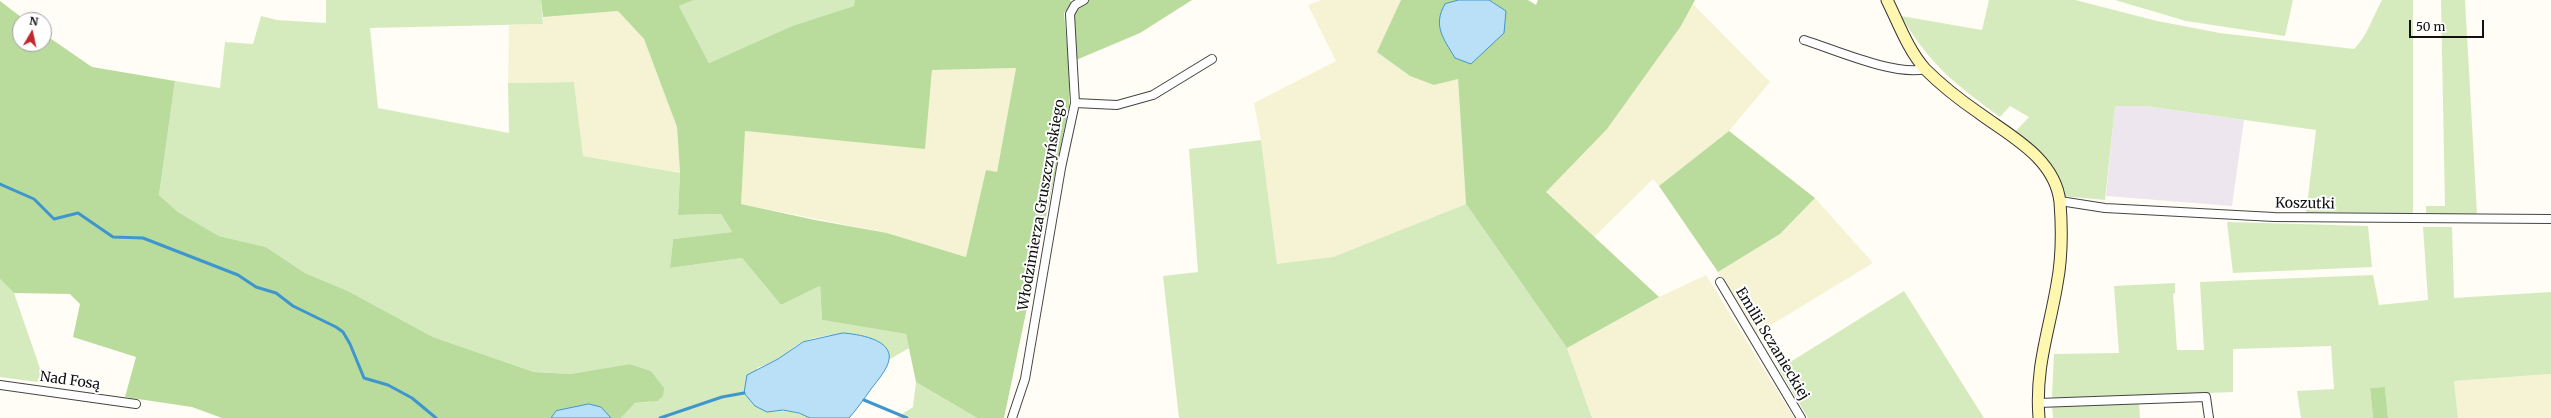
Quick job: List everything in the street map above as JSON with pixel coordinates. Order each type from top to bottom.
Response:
[{"type":"street","name":"Włodzimierza Gruszczyńskiego","points":[[1012,418],[1025,379],[1061,168],[1075,103],[1070,14],[1075,5],[1084,0]]},
{"type":"street","points":[[1887,0],[1917,58],[1925,68],[1979,113],[2036,155],[2046,167],[2060,201],[2058,282],[2043,343],[2038,403],[2039,418]]},
{"type":"street","points":[[1804,40],[1894,69],[1916,71],[1925,68]]},
{"type":"street","points":[[1075,103],[1117,105],[1153,95],[1212,59]]},
{"type":"street","name":"Koszutki","points":[[2060,201],[2105,208],[2274,217],[2551,219]]},
{"type":"street","name":"Emilii Sczanieckiej","points":[[1720,282],[1801,418]]},
{"type":"street","name":"Nad Fosą","points":[[0,385],[136,404]]},
{"type":"street","points":[[2038,403],[2206,397],[2209,418]]},
{"type":"shaded area","points":[[1322,0],[1401,0],[1378,52],[1410,76],[1434,85],[1458,78],[1466,204],[1333,257],[1277,265],[1261,140],[1254,103],[1336,61],[1308,5]]},
{"type":"shaded area","points":[[1693,4],[1770,82],[1729,131],[1659,186],[1653,179],[1594,237],[1545,192],[1607,128],[1681,26]]},
{"type":"shaded area","points":[[618,11],[644,39],[677,127],[680,173],[583,156],[574,82],[508,83],[509,25],[543,24],[543,17]]},
{"type":"shaded area","points":[[1016,68],[997,172],[986,170],[967,257],[887,233],[741,204],[744,131],[925,148],[932,70]]},
{"type":"shaded area","points":[[2115,105],[2145,106],[2244,120],[2232,206],[2106,196]]},
{"type":"shaded area","points":[[1815,198],[1873,263],[1756,334],[1718,272],[1780,234]]},
{"type":"shaded area","points":[[1706,275],[1794,418],[1592,418],[1567,348],[1659,297]]},
{"type":"shaded area","points":[[2551,374],[2551,418],[2458,418],[2454,381]]},
{"type":"green space","points":[[326,0],[541,0],[543,24],[370,28],[378,108],[509,133],[508,83],[574,82],[583,156],[680,173],[678,215],[721,214],[732,232],[673,239],[670,268],[742,258],[781,305],[820,286],[822,320],[906,334],[909,348],[890,359],[885,349],[877,341],[866,337],[852,335],[825,336],[800,343],[780,358],[757,368],[767,412],[789,412],[810,418],[621,418],[635,403],[650,402],[663,388],[651,371],[630,364],[570,374],[534,372],[433,337],[348,291],[305,273],[266,247],[219,236],[178,212],[159,195],[175,81],[220,88],[225,42],[253,44],[261,16],[277,20],[326,23]]},
{"type":"green space","points":[[541,0],[694,0],[679,6],[709,63],[792,26],[854,6],[855,0],[1070,0],[1072,4],[1064,13],[1069,66],[1069,106],[1004,418],[977,418],[916,382],[906,334],[822,320],[820,286],[781,305],[742,258],[670,268],[673,239],[732,232],[721,214],[678,215],[680,173],[677,127],[644,39],[618,11],[543,17]],"holes":[[[1016,68],[997,172],[986,170],[966,257],[887,233],[815,220],[741,204],[745,131],[925,149],[932,70]]]},
{"type":"green space","points":[[694,0],[855,0],[855,6],[792,26],[709,63],[679,6]]},
{"type":"green space","points":[[1088,0],[1192,0],[1140,33],[1076,60],[1072,16],[1080,5]]},
{"type":"green space","points":[[1401,0],[1459,0],[1445,4],[1506,11],[1489,0],[1528,0],[1536,5],[1538,0],[1695,0],[1681,26],[1607,129],[1546,192],[1659,297],[1567,348],[1466,204],[1458,79],[1434,85],[1410,76],[1377,52]]},
{"type":"green space","points":[[1989,0],[2075,0],[2157,21],[2220,33],[2354,49],[2359,44],[2366,32],[2382,0],[2413,0],[2413,215],[2306,214],[2316,130],[2145,106],[2115,106],[2105,200],[2061,196],[2014,133],[2029,117],[2010,106],[2000,117],[1969,94],[1933,61],[1901,16],[1982,30]]},
{"type":"green space","points":[[2115,0],[2293,0],[2285,36],[2186,21]]},
{"type":"green space","points":[[2441,0],[2465,0],[2477,214],[2426,216],[2426,206],[2445,206]]},
{"type":"green space","points":[[0,1],[14,12],[12,12],[12,52],[52,52],[52,40],[92,67],[175,81],[159,195],[178,212],[219,236],[266,247],[305,273],[348,291],[433,337],[534,372],[570,374],[630,364],[651,371],[664,388],[663,396],[657,401],[635,403],[621,418],[611,418],[589,404],[556,411],[551,418],[222,418],[192,407],[125,397],[136,357],[73,337],[80,304],[70,294],[14,293],[0,279]]},
{"type":"green space","points":[[1729,131],[1815,198],[1780,234],[1718,272],[1659,186]]},
{"type":"green space","points":[[1261,140],[1277,264],[1333,257],[1466,204],[1567,348],[1592,418],[1179,418],[1163,276],[1198,272],[1189,149]]},
{"type":"green space","points":[[2227,222],[2368,226],[2372,267],[2233,273]]},
{"type":"green space","points":[[2423,227],[2452,227],[2454,298],[2551,292],[2551,374],[2454,381],[2458,418],[2388,418],[2385,387],[2370,388],[2373,418],[2301,418],[2297,391],[2334,389],[2331,346],[2233,349],[2233,392],[2066,399],[2052,397],[2054,354],[2119,353],[2114,286],[2175,283],[2175,293],[2173,294],[2177,350],[2204,350],[2200,282],[2373,275],[2379,305],[2428,300]]},
{"type":"green space","points":[[0,279],[14,293],[45,383],[0,377]]},
{"type":"green space","points":[[1904,291],[1984,418],[1808,418],[1779,369]]},
{"type":"green space","points":[[916,382],[977,418],[896,418],[913,407]]},
{"type":"green space","points":[[2385,387],[2388,418],[2373,418],[2370,388]]},
{"type":"green space","points":[[2139,402],[2140,418],[2053,418],[2052,406]]},
{"type":"water","points":[[1459,0],[1489,0],[1506,11],[1504,33],[1471,64],[1455,58],[1441,32],[1441,12],[1445,4]]},
{"type":"water","points":[[843,333],[865,336],[880,342],[889,353],[888,364],[884,371],[849,418],[810,418],[799,413],[783,410],[767,412],[755,406],[744,393],[747,375],[778,359],[803,342]]},
{"type":"water","points":[[589,404],[601,407],[611,418],[551,418],[556,411]]},
{"type":"waterway","points":[[0,184],[34,199],[54,219],[78,213],[113,237],[143,238],[238,275],[256,287],[276,293],[293,306],[336,327],[343,332],[350,344],[364,378],[388,385],[412,398],[436,418]]},
{"type":"waterway","points":[[660,418],[722,397],[744,393]]},
{"type":"waterway","points":[[864,400],[907,418]]}]
